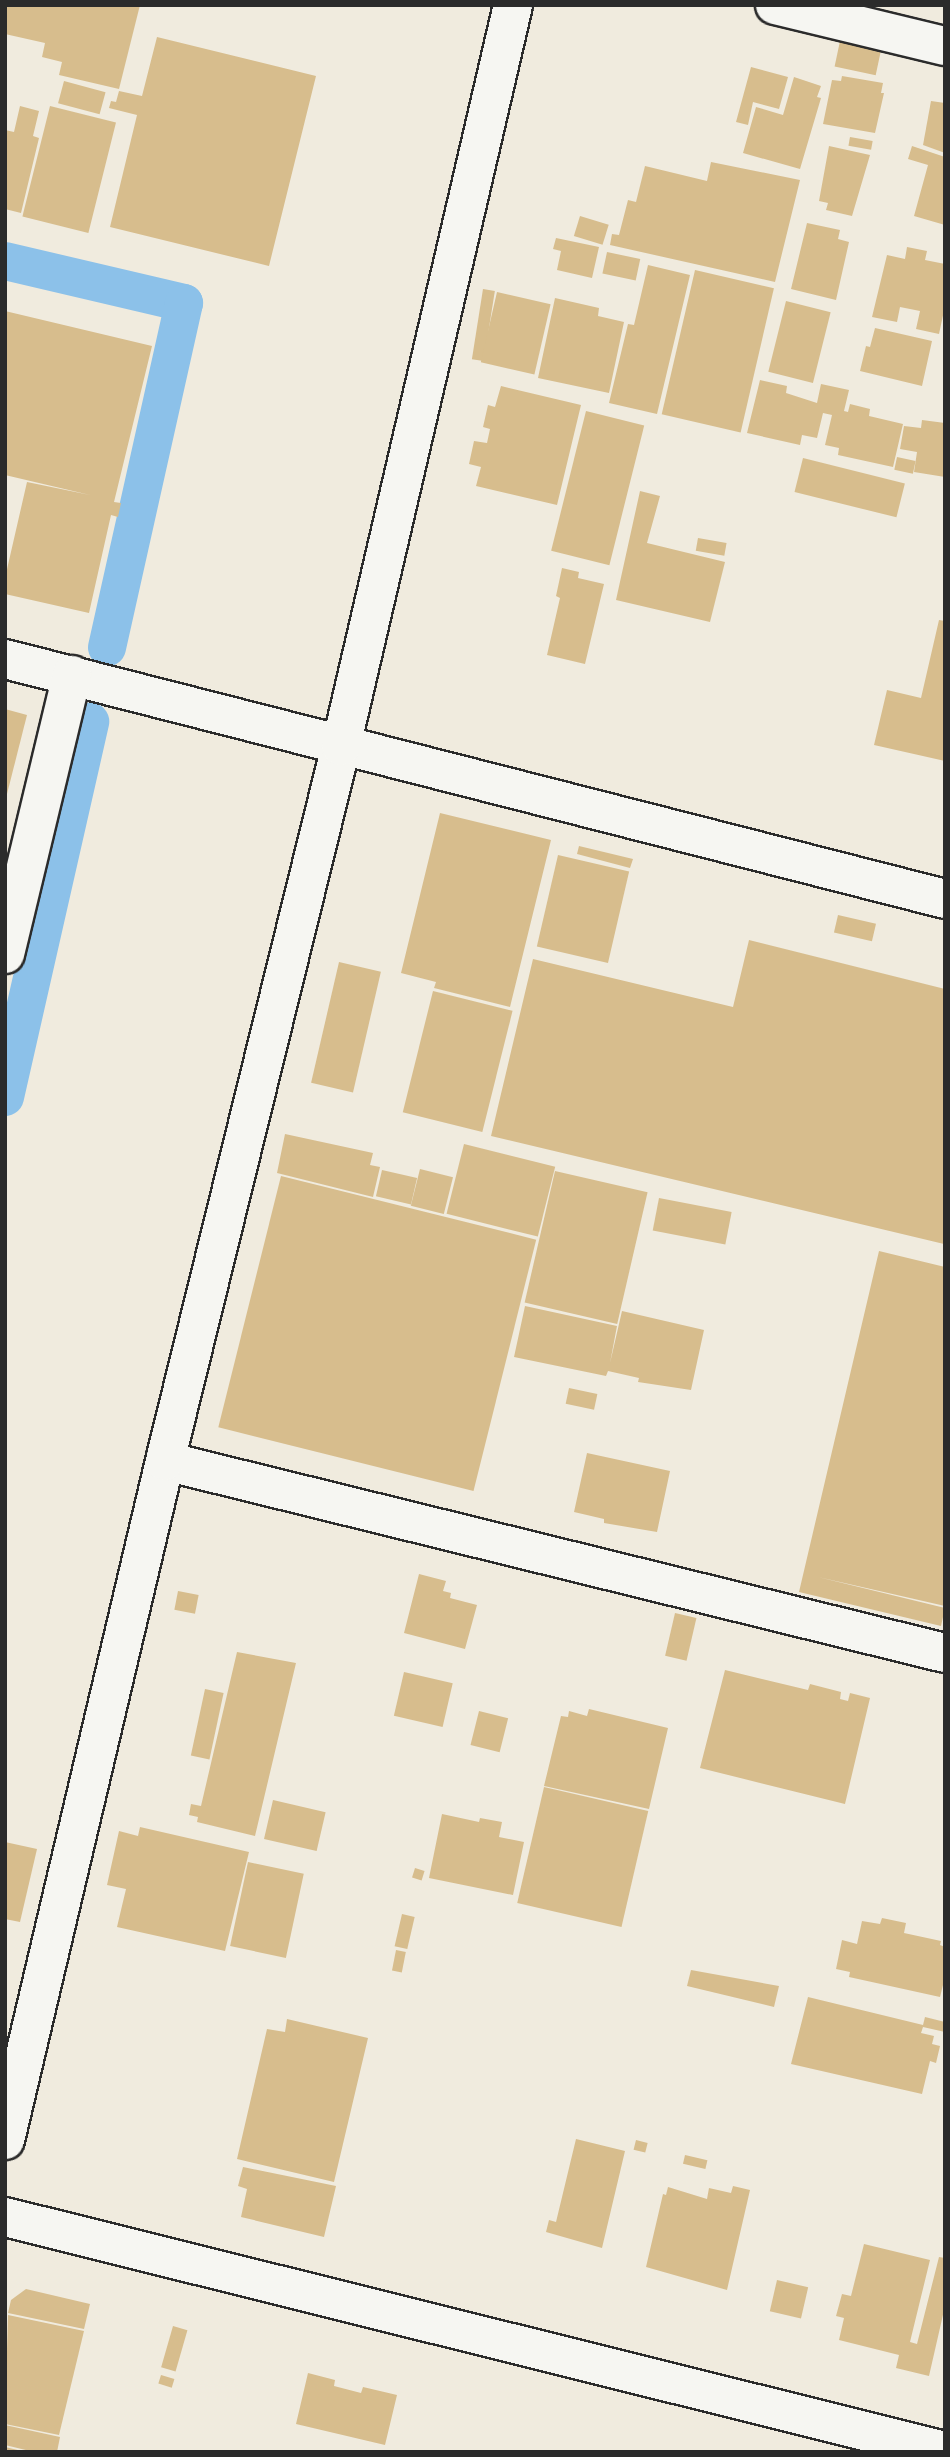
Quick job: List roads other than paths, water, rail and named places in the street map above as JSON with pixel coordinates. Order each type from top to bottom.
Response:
[{"type":"street","points":[[5,2140],[165,1461],[341,746],[513,5]]},
{"type":"street","points":[[775,5],[945,46]]},
{"type":"street","points":[[5,659],[945,899]]},
{"type":"street","points":[[5,954],[72,674]]},
{"type":"street","points":[[165,1461],[945,1653]]},
{"type":"street","points":[[5,2217],[945,2451]]},
{"type":"waterway","points":[[5,261],[184,303],[107,647]]},
{"type":"waterway","points":[[5,1097],[90,722]]}]
